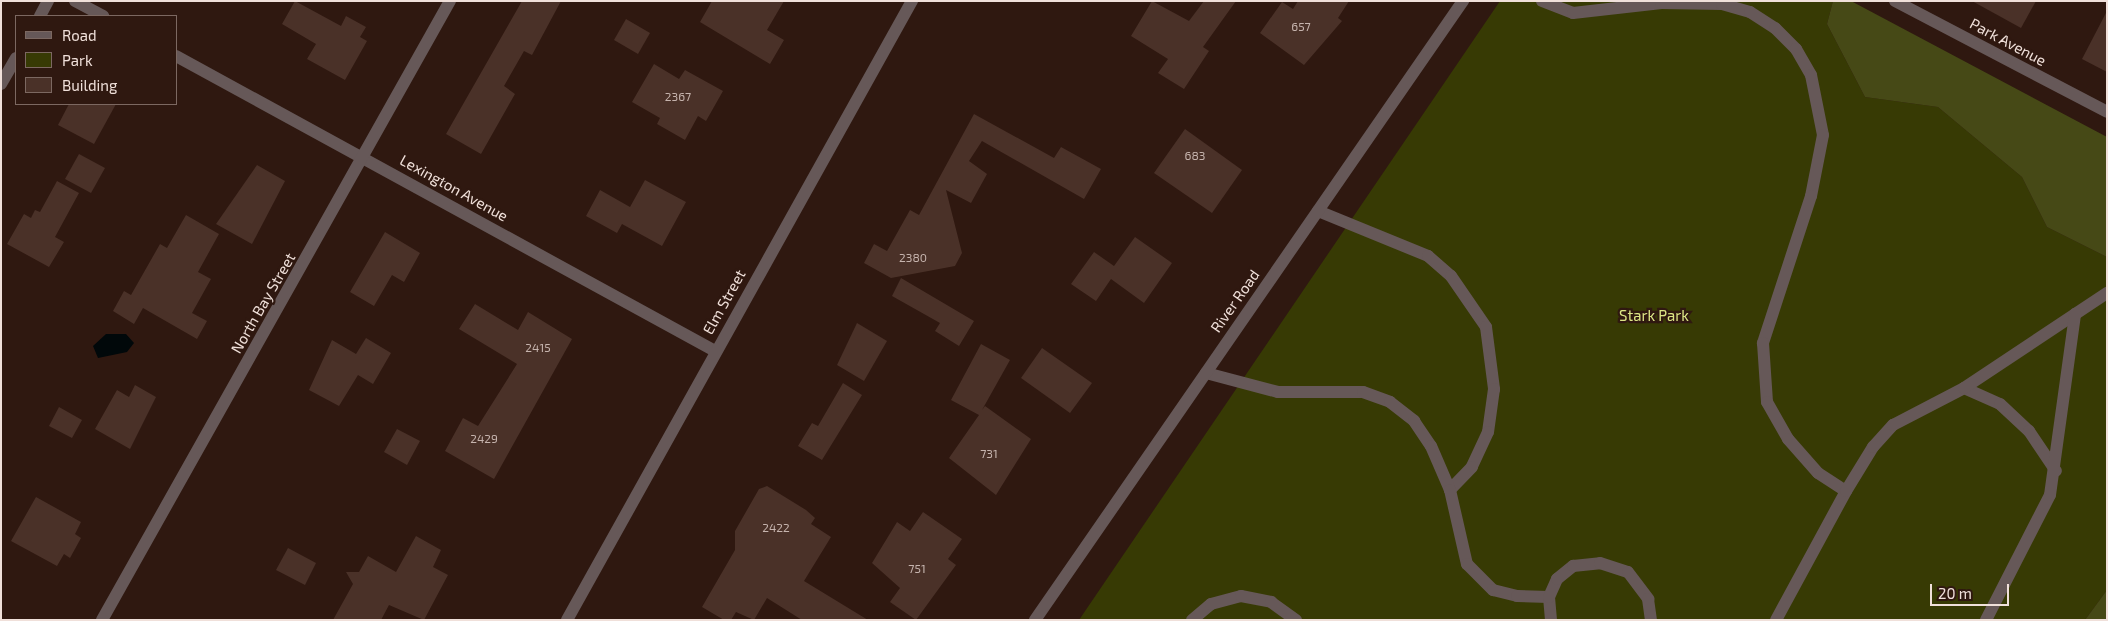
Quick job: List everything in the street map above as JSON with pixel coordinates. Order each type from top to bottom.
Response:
[{"type":"street","points":[[41,15],[48,1]]},
{"type":"street","points":[[75,1],[101,15]]},
{"type":"street","name":"North Bay Street","points":[[102,620],[365,157],[450,1]]},
{"type":"street","name":"Elm Street","points":[[567,620],[715,351],[912,1]]},
{"type":"street","name":"River Road","points":[[1035,620],[1463,1]]},
{"type":"street","points":[[1542,1],[1573,13],[1661,3],[1722,4],[1750,12],[1775,28],[1796,49],[1811,75],[1823,135],[1811,196],[1763,342],[1767,402],[1788,439],[1818,473],[1846,491]]},
{"type":"street","name":"Park Avenue","points":[[1895,1],[2107,112]]},
{"type":"street","name":"Lexington Avenue","points":[[178,57],[365,157],[715,351]]},
{"type":"street","points":[[1,84],[15,60]]},
{"type":"street","points":[[1318,211],[1428,256],[1451,276],[1486,327],[1494,389],[1488,432],[1472,468],[1450,490]]},
{"type":"street","points":[[1776,620],[1872,447],[1893,425],[1964,388],[2107,293]]},
{"type":"street","points":[[1986,620],[2050,495],[2056,471],[2075,314]]},
{"type":"street","points":[[1206,373],[1278,392],[1363,392],[1390,402],[1414,421],[1431,446],[1450,490],[1467,564],[1493,590],[1516,596],[1550,597]]},
{"type":"street","points":[[1964,388],[2000,404],[2029,431],[2056,471]]},
{"type":"street","points":[[1551,620],[1550,597],[1557,579],[1573,566],[1600,563],[1628,572],[1648,599],[1651,620]]},
{"type":"street","points":[[1192,620],[1212,604],[1241,596],[1271,602],[1296,620]]},
{"type":"green space","name":"Stark Park","points":[[1500,1],[1833,1],[1827,24],[1865,97],[1938,107],[2022,177],[2047,227],[2107,257],[2107,590],[2085,620],[1079,620]]},
{"type":"green space","points":[[1833,1],[1851,1],[2107,137],[2107,257],[2047,227],[2022,177],[1938,107],[1865,97],[1827,24]]},
{"type":"green space","points":[[2107,590],[2107,620],[2085,620]]},
{"type":"shaded area","points":[[106,334],[126,334],[134,343],[127,352],[98,358],[93,346]]},
{"type":"building","points":[[295,1],[341,26],[346,16],[366,27],[360,37],[367,41],[345,80],[307,59],[316,44],[282,24]]},
{"type":"building","points":[[522,1],[561,1],[532,55],[524,51],[504,86],[515,94],[481,154],[446,134]]},
{"type":"building","points":[[712,1],[784,1],[767,30],[784,40],[770,64],[700,22]]},
{"type":"building","points":[[1152,1],[1189,21],[1204,1],[1236,1],[1203,47],[1209,51],[1184,89],[1158,73],[1168,59],[1131,36]]},
{"type":"building","points":[[1298,1],[1349,1],[1338,18],[1342,21],[1304,65],[1260,33],[1282,2],[1293,9]]},
{"type":"building","points":[[1972,1],[2036,1],[2021,28]]},
{"type":"building","points":[[2107,11],[2107,72],[2082,59]]},
{"type":"building","points":[[626,19],[650,33],[638,54],[614,40]]},
{"type":"building","points":[[654,64],[679,79],[685,70],[723,91],[706,121],[698,116],[685,140],[657,124],[660,118],[632,102]]},
{"type":"building","points":[[68,105],[115,105],[94,144],[58,125]]},
{"type":"building","points":[[974,114],[1054,158],[1061,147],[1101,169],[1084,199],[982,141],[969,161],[987,174],[971,203],[946,190],[962,253],[955,266],[891,278],[864,263],[874,244],[887,251],[910,210],[919,215]]},
{"type":"building","points":[[1185,129],[1242,170],[1212,213],[1154,173]]},
{"type":"building","points":[[79,154],[105,168],[91,193],[65,179]]},
{"type":"building","points":[[257,165],[285,181],[252,244],[216,224]]},
{"type":"building","points":[[645,180],[686,202],[662,246],[622,224],[617,233],[586,216],[600,190],[630,207]]},
{"type":"building","points":[[57,181],[79,193],[55,237],[64,242],[49,267],[7,244],[24,214],[31,218],[35,210],[40,212]]},
{"type":"building","points":[[186,215],[219,234],[198,272],[211,279],[192,313],[207,321],[197,339],[143,308],[134,324],[113,311],[124,291],[131,295],[160,244],[167,248]]},
{"type":"building","points":[[385,232],[420,253],[404,282],[392,275],[374,306],[350,292]]},
{"type":"building","points":[[1135,237],[1172,263],[1144,303],[1111,279],[1096,301],[1071,284],[1094,252],[1114,266]]},
{"type":"building","points":[[901,278],[974,321],[959,346],[935,331],[940,323],[892,296]]},
{"type":"building","points":[[475,304],[518,330],[528,312],[572,339],[494,479],[445,451],[463,418],[478,426],[517,364],[459,329]]},
{"type":"building","points":[[857,323],[887,341],[864,381],[837,365]]},
{"type":"building","points":[[366,338],[391,353],[373,384],[358,375],[339,406],[309,390],[332,340],[356,354]]},
{"type":"building","points":[[981,344],[1010,360],[982,410],[985,406],[1031,439],[996,495],[949,458],[979,415],[951,400]]},
{"type":"building","points":[[1042,348],[1092,383],[1070,413],[1021,378]]},
{"type":"building","points":[[843,383],[862,395],[822,460],[798,446],[812,423],[818,426]]},
{"type":"building","points":[[135,385],[156,397],[130,449],[95,429],[117,390],[129,397]]},
{"type":"building","points":[[59,407],[82,420],[72,438],[49,426]]},
{"type":"building","points":[[397,429],[420,441],[407,465],[384,452]]},
{"type":"building","points":[[767,486],[806,510],[815,518],[811,524],[831,537],[804,581],[868,620],[802,620],[767,598],[754,620],[736,612],[731,620],[724,620],[702,607],[735,550],[735,531],[759,489]]},
{"type":"building","points":[[36,497],[81,522],[75,534],[81,538],[70,558],[64,554],[57,566],[11,541]]},
{"type":"building","points":[[923,512],[962,539],[948,559],[956,565],[916,620],[890,602],[900,588],[872,563],[897,522],[910,531]]},
{"type":"building","points":[[416,536],[441,550],[433,567],[448,575],[424,620],[389,605],[381,620],[333,620],[353,584],[346,572],[359,572],[368,556],[396,572]]},
{"type":"building","points":[[288,548],[316,563],[305,585],[276,570]]}]
